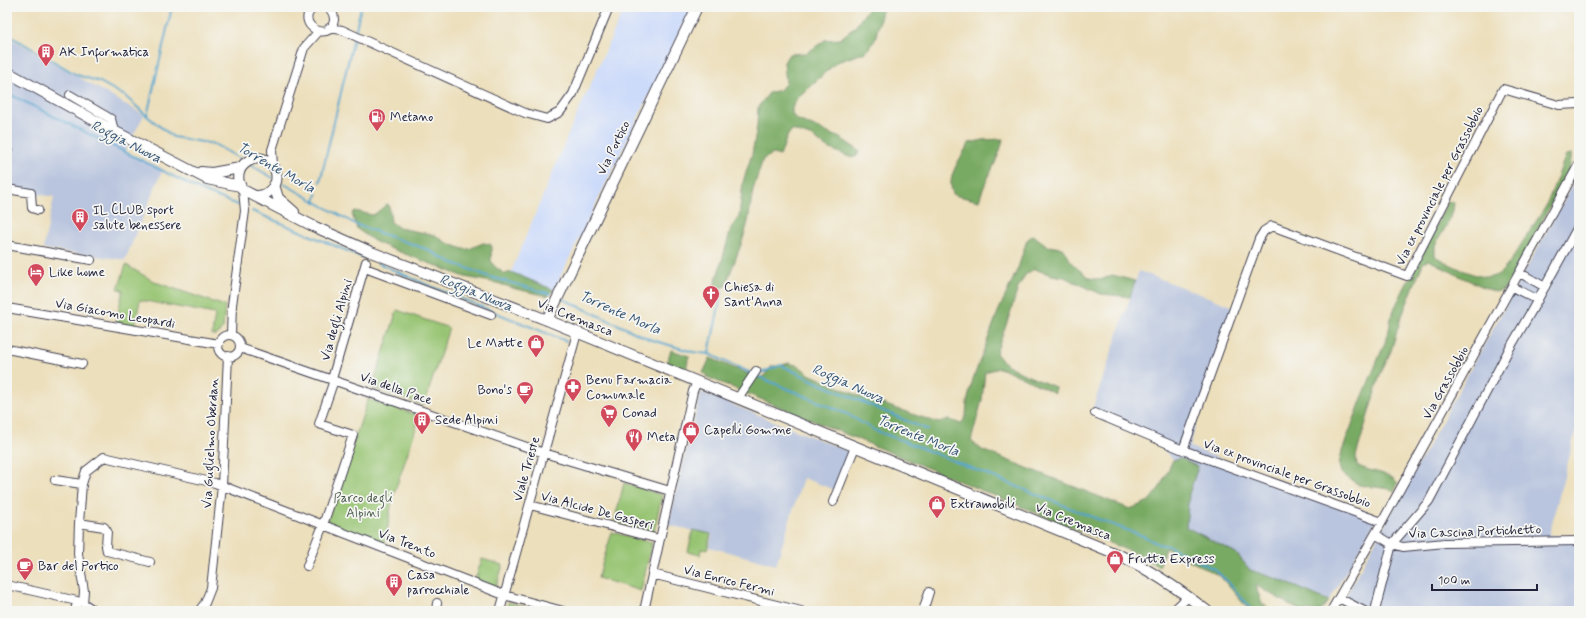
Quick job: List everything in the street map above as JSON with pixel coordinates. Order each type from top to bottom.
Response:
[{"type":"main road","name":"Via Portico","points":[[547,320],[697,7]]},
{"type":"main road","name":"Via Cremasca","points":[[9,76],[207,179],[248,192],[313,226],[371,252],[547,320],[1119,555],[1142,567],[1207,611]]},
{"type":"main road","name":"Via Cremasca","points":[[195,172],[212,173],[244,164],[254,158],[262,159]]},
{"type":"main road","points":[[262,159],[272,166]]},
{"type":"main road","points":[[244,164],[238,176],[248,192],[268,193],[275,182]]},
{"type":"main road","name":"Via Cremasca","points":[[272,166],[278,198],[313,226]]},
{"type":"main road","points":[[555,301],[560,320],[566,328]]},
{"type":"street","points":[[310,40],[310,26],[308,17],[309,12],[315,7]]},
{"type":"street","points":[[327,7],[332,11],[334,20],[342,30]]},
{"type":"street","points":[[272,166],[272,150],[304,48],[319,31],[329,28],[342,30],[525,113],[547,119],[560,112],[573,94],[609,7]]},
{"type":"street","points":[[329,28],[334,20]]},
{"type":"street","points":[[310,26],[319,31]]},
{"type":"street","name":"Via ex provinciale per Grassobbio","points":[[1183,450],[1259,239],[1264,231],[1272,226],[1407,276],[1503,89],[1559,105],[1579,104]]},
{"type":"street","points":[[70,96],[111,119],[114,131]]},
{"type":"street","points":[[262,159],[272,150]]},
{"type":"street","name":"Via Grassobbio","points":[[1331,611],[1382,522],[1579,164]]},
{"type":"street","points":[[7,189],[32,193],[32,208],[38,210]]},
{"type":"street","points":[[231,335],[232,305],[248,192]]},
{"type":"street","points":[[1375,611],[1392,544],[1430,501],[1500,366],[1579,224]]},
{"type":"street","points":[[7,245],[91,260]]},
{"type":"street","name":"Via degli Alpini","points":[[333,380],[365,265],[404,282],[491,315]]},
{"type":"street","points":[[1520,273],[1545,287]]},
{"type":"street","points":[[1512,287],[1538,300]]},
{"type":"street","name":"Via Giacomo Leopardi","points":[[7,308],[219,344]]},
{"type":"street","name":"Viale Trieste","points":[[500,611],[577,333]]},
{"type":"street","points":[[231,335],[238,339],[240,348],[235,355],[228,356],[220,352],[219,344],[223,337],[231,335]]},
{"type":"street","name":"Via della Pace","points":[[240,348],[544,453],[670,491]]},
{"type":"street","points":[[7,349],[82,364]]},
{"type":"street","name":"Via Guglielmo Oberdan","points":[[199,611],[205,603],[211,588],[222,486],[228,356]]},
{"type":"street","points":[[738,398],[756,372]]},
{"type":"street","points":[[308,566],[353,435],[319,424],[333,380]]},
{"type":"street","points":[[644,611],[659,539],[696,382]]},
{"type":"street","name":"Via ex provinciale per Grassobbio","points":[[1095,413],[1183,450],[1382,522]]},
{"type":"street","points":[[833,502],[855,447]]},
{"type":"street","name":"Via Trento","points":[[82,484],[86,472],[104,457],[215,483],[504,595],[563,611]]},
{"type":"street","points":[[55,480],[82,484],[78,554],[84,591],[75,611]]},
{"type":"street","name":"Via Alcide De Gasperi","points":[[530,505],[659,539]]},
{"type":"street","points":[[79,523],[104,527],[107,531],[106,546],[108,551],[150,562]]},
{"type":"street","name":"Via Cascina Portichetto","points":[[1375,534],[1392,544],[1403,547],[1445,543],[1579,541]]},
{"type":"street","name":"Via Enrico Fermi","points":[[652,574],[801,611]]},
{"type":"street","points":[[7,585],[80,602],[95,611]]},
{"type":"street","points":[[923,611],[929,592]]},
{"type":"street","points":[[1173,611],[1188,597]]},
{"type":"street","points":[[1339,598],[1364,611]]},
{"type":"shaded area","points":[[625,7],[692,7],[554,290],[511,272],[570,130]]},
{"type":"shaded area","points":[[7,36],[144,115],[125,151],[163,169],[125,260],[43,249],[54,197],[7,189]]},
{"type":"shaded area","points":[[1579,173],[1579,419],[1549,535],[1579,537],[1579,611],[1349,611],[1340,606]]},
{"type":"shaded area","points":[[1139,271],[1237,308],[1199,412],[1190,447],[1293,486],[1379,516],[1329,601],[1280,580],[1250,570],[1236,553],[1185,527],[1189,494],[1198,467],[1181,458],[1173,460],[1157,442],[1091,413]]},
{"type":"shaded area","points":[[701,392],[850,452],[835,490],[803,478],[776,565],[709,547],[712,535],[668,525]]},
{"type":"green space","points":[[869,7],[885,7],[882,11],[875,40],[866,52],[837,62],[797,98],[792,108],[792,114],[796,119],[840,138],[860,151],[856,157],[847,156],[826,147],[813,137],[792,130],[786,139],[780,156],[773,154],[763,159],[753,190],[748,222],[725,287],[713,289],[731,228],[739,217],[743,182],[752,154],[757,126],[758,107],[769,93],[780,90],[786,83],[784,62],[789,54],[807,53],[825,40],[840,39],[856,26]]},
{"type":"green space","points":[[1003,139],[979,201],[954,195],[951,189],[952,175],[969,143],[983,140]]},
{"type":"green space","points":[[1572,154],[1569,171],[1505,289],[1495,292],[1463,278],[1429,260],[1423,263],[1400,321],[1391,351],[1380,375],[1356,456],[1357,465],[1367,470],[1389,476],[1398,483],[1394,492],[1390,489],[1359,485],[1341,473],[1339,465],[1342,451],[1388,335],[1392,313],[1448,201],[1454,203],[1453,211],[1435,245],[1435,256],[1478,276],[1490,277],[1499,274],[1509,263],[1546,206],[1566,155]]},
{"type":"green space","points":[[387,204],[389,205],[391,222],[399,228],[435,235],[445,242],[463,249],[469,249],[483,243],[490,244],[492,246],[491,260],[496,268],[505,274],[511,272],[554,290],[548,296],[497,283],[465,277],[374,241],[357,229],[352,214],[355,211],[372,215]]},
{"type":"green space","points":[[1033,235],[1048,246],[1062,248],[1071,262],[1090,278],[1101,280],[1112,275],[1135,281],[1130,297],[1101,294],[1064,277],[1034,269],[1025,275],[1018,288],[996,353],[1001,359],[1015,369],[1055,387],[1055,393],[1009,371],[999,368],[985,372],[982,400],[971,441],[982,450],[1130,509],[1149,501],[1160,487],[1173,460],[1181,458],[1198,467],[1189,494],[1186,527],[1236,553],[1250,570],[1280,580],[1329,601],[1320,611],[1301,611],[1255,585],[1262,603],[1271,611],[1248,611],[1249,610],[1220,576],[1165,548],[1159,567],[1141,556],[707,377],[707,375],[703,373],[710,358],[758,378],[764,376],[772,366],[789,363],[799,366],[809,374],[859,396],[939,423],[948,419],[961,424],[966,416],[967,402],[973,379],[998,312],[1018,268],[1027,240]]},
{"type":"green space","points":[[126,265],[155,282],[225,306],[223,328],[217,335],[212,335],[215,314],[140,300],[135,326],[116,322],[123,290],[118,289]]},
{"type":"green space","points":[[397,310],[449,328],[424,405],[372,388]]},
{"type":"green space","points":[[671,350],[689,356],[686,370],[667,362]]},
{"type":"green space","name":"Parco degli Alpini","points":[[368,399],[420,416],[392,500],[385,545],[327,523]]},
{"type":"green space","points":[[624,483],[662,495],[654,532],[614,522]]},
{"type":"green space","points":[[693,530],[711,534],[707,550],[701,549],[700,555],[688,552]]},
{"type":"green space","points":[[612,532],[652,543],[641,591],[598,578]]},
{"type":"green space","points":[[482,559],[503,565],[496,587],[475,580]]},
{"type":"green space","points":[[508,602],[541,611],[506,611]]},
{"type":"waterway","points":[[147,116],[172,7]]},
{"type":"waterway","points":[[355,33],[361,7]]},
{"type":"waterway","name":"Torrente Morla","points":[[7,34],[77,75],[100,82],[125,96],[173,137],[214,144],[244,161]]},
{"type":"waterway","points":[[320,182],[354,37]]},
{"type":"waterway","name":"Roggia Nuova","points":[[7,93],[200,190],[238,205]]},
{"type":"waterway","name":"Torrente Morla","points":[[249,164],[273,178]]},
{"type":"waterway","name":"Torrente Morla","points":[[279,181],[357,225],[426,249],[448,261],[490,277],[551,294]]},
{"type":"waterway","name":"Torrente Morla","points":[[315,202],[317,194]]},
{"type":"waterway","name":"Roggia Nuova","points":[[252,211],[364,258]]},
{"type":"waterway","name":"Roggia Nuova","points":[[378,263],[425,284],[566,341]]},
{"type":"waterway","points":[[709,353],[722,292]]},
{"type":"waterway","name":"Torrente Morla","points":[[563,299],[649,339],[693,352],[709,354],[751,373]]},
{"type":"waterway","name":"Roggia Nuova","points":[[758,374],[781,365],[816,382],[928,430]]},
{"type":"waterway","name":"Torrente Morla","points":[[757,376],[847,414],[876,431],[1143,536],[1158,544],[1169,546],[1214,569],[1228,582],[1253,611]]},
{"type":"place","name":"AK Informatica","points":[[46,67]]},
{"type":"place","name":"Metano","points":[[377,132]]},
{"type":"place","name":"IL CLUB sport salute benessere","points":[[80,232]]},
{"type":"place","name":"Like home","points":[[36,287]]},
{"type":"place","name":"Chiesa di Sant'Anna","points":[[711,309]]},
{"type":"place","name":"Le Matte","points":[[536,358]]},
{"type":"place","name":"Benu Farmacia Comunale","points":[[573,402]]},
{"type":"place","name":"Bono's","points":[[525,405]]},
{"type":"place","name":"Conad","points":[[609,428]]},
{"type":"place","name":"Sede Alpini","points":[[422,435]]},
{"type":"place","name":"Capelli Gomme","points":[[691,445]]},
{"type":"place","name":"Meta","points":[[634,452]]},
{"type":"place","name":"Extramobili","points":[[937,519]]},
{"type":"place","name":"Frutta Express","points":[[1115,574]]},
{"type":"place","name":"Bar del Portico","points":[[25,581]]},
{"type":"place","name":"Casa parrocchiale","points":[[394,597]]}]
